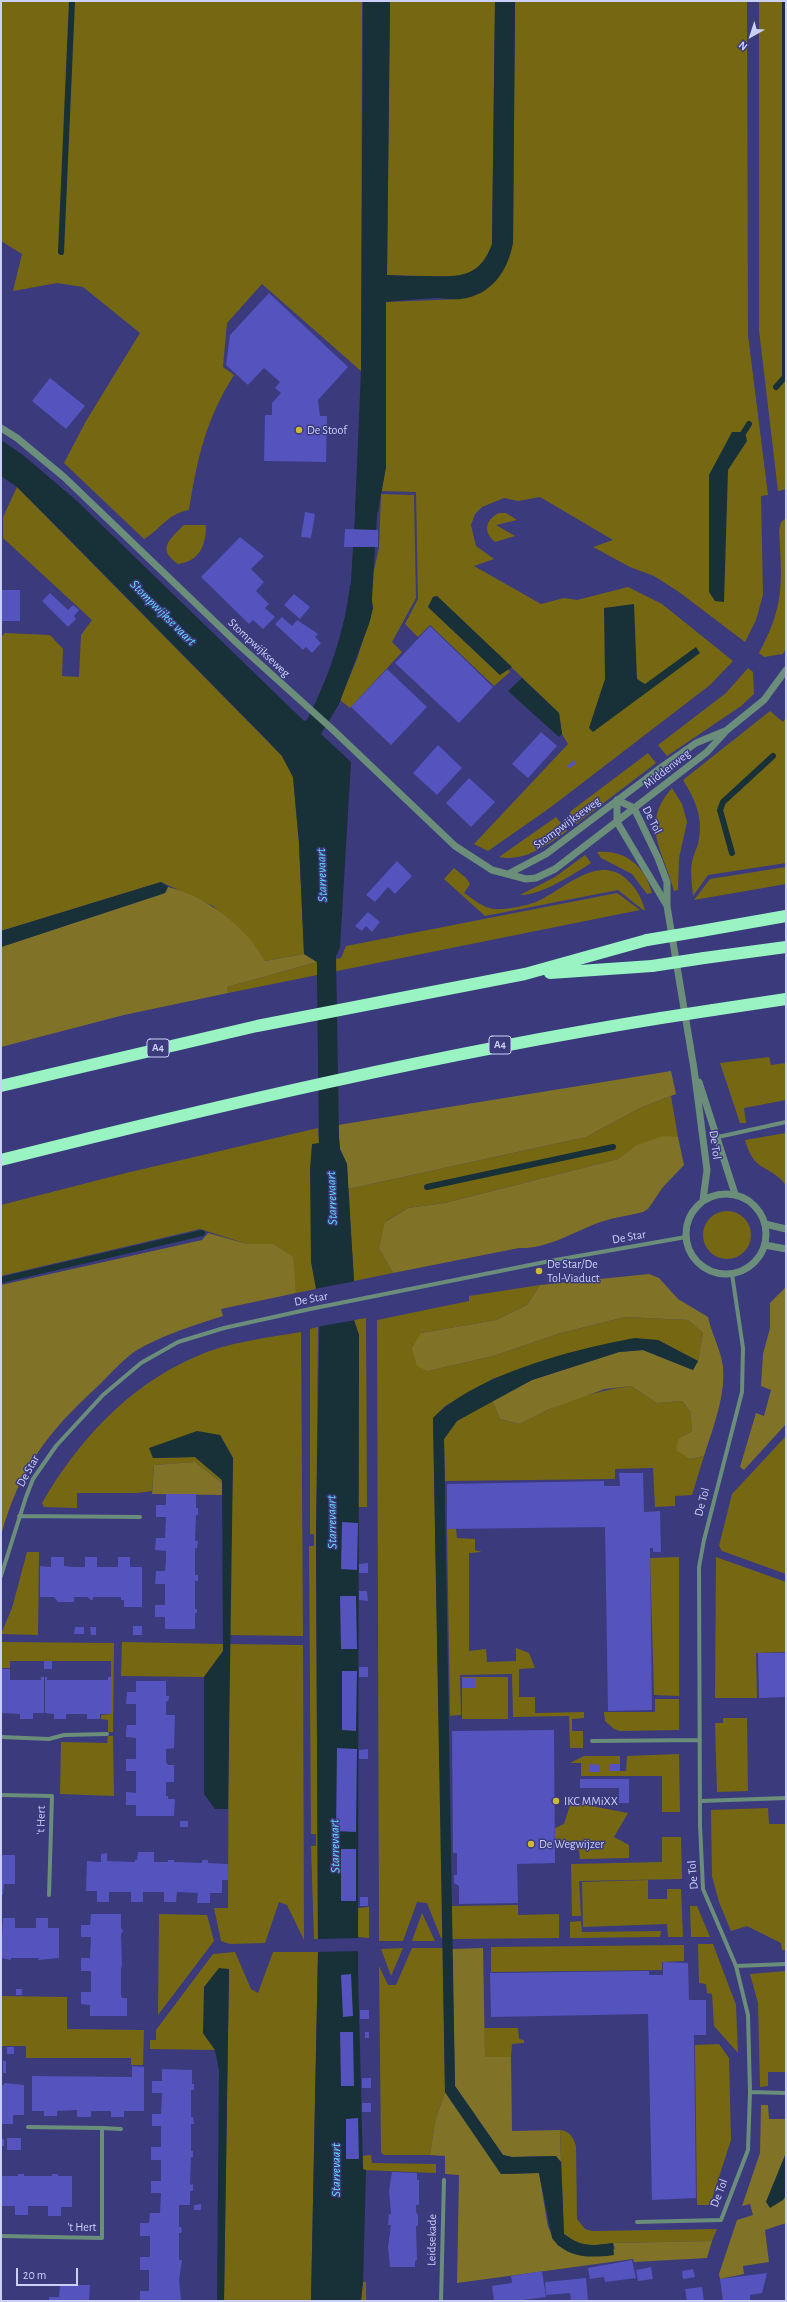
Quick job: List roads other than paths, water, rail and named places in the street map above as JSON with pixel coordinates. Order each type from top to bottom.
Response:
[{"type":"highway","name":"A4","points":[[1,1086],[184,1042],[316,1014],[525,974],[648,940],[786,916]]},
{"type":"highway","name":"A4","points":[[525,974],[652,966],[786,947]]},
{"type":"highway","name":"A4","points":[[1,1160],[169,1118],[315,1084],[486,1048],[661,1018],[786,999]]},
{"type":"street","name":"Stompwijkseweg","points":[[1,428],[17,438],[64,477],[239,645],[331,728],[455,846],[492,870],[526,879],[536,878],[548,873],[617,822]]},
{"type":"street","name":"Middenweg","points":[[617,822],[707,752],[727,730],[764,700],[786,670]]},
{"type":"street","name":"Middenweg","points":[[617,800],[696,743],[727,730]]},
{"type":"street","name":"Stompwijkseweg","points":[[508,874],[546,854],[617,800]]},
{"type":"street","name":"De Tol","points":[[617,800],[634,808],[658,858],[666,882],[667,906],[694,1069],[707,1170],[703,1200]]},
{"type":"street","points":[[617,800],[617,822]]},
{"type":"street","name":"De Tol","points":[[617,822],[667,906]]},
{"type":"street","name":"De Tol","points":[[694,1069],[718,1137],[735,1194]]},
{"type":"street","name":"De Tol","points":[[718,1137],[786,1122]]},
{"type":"street","points":[[735,1194],[754,1205],[761,1214],[765,1224],[765,1245],[753,1264],[743,1270],[732,1274],[710,1271],[693,1257],[686,1237],[689,1216],[703,1200],[713,1195],[735,1194]]},
{"type":"street","points":[[765,1224],[786,1229]]},
{"type":"street","name":"De Star","points":[[1,1576],[19,1516],[33,1479],[56,1446],[103,1396],[141,1363],[178,1342],[224,1328],[310,1309],[550,1261],[686,1237]]},
{"type":"street","points":[[765,1245],[786,1249]]},
{"type":"street","name":"De Tol","points":[[637,2222],[721,2220],[748,2150],[750,2092],[748,2015],[736,1966],[703,1889],[701,1800],[699,1568],[704,1540],[742,1392],[743,1348],[732,1274]]},
{"type":"street","points":[[19,1516],[140,1517]]},
{"type":"street","points":[[1,1737],[49,1739],[64,1735],[107,1734]]},
{"type":"street","points":[[592,1741],[700,1740]]},
{"type":"street","name":"'t Hert","points":[[1,1795],[52,1796],[49,1895]]},
{"type":"street","points":[[701,1800],[786,1798]]},
{"type":"street","points":[[736,1966],[786,1964]]},
{"type":"street","points":[[750,2092],[786,2093]]},
{"type":"street","points":[[28,2127],[121,2129]]},
{"type":"street","name":"'t Hert","points":[[1,2236],[102,2238],[102,2128]]},
{"type":"street","name":"Leidsekade","points":[[441,2301],[444,2180]]},
{"type":"water","points":[[363,1],[390,1],[387,275],[449,276],[467,273],[475,269],[487,255],[492,244],[495,1],[515,1],[513,243],[511,253],[502,272],[496,280],[481,293],[471,297],[386,302],[386,467],[378,512],[355,512],[361,371]]},
{"type":"water","points":[[732,432],[740,432],[746,436],[747,441],[728,470],[724,602],[715,601],[709,592],[709,475]]},
{"type":"water","points":[[1,440],[23,455],[77,501],[304,721],[307,720],[315,704],[329,671],[340,637],[348,602],[350,585],[370,587],[373,608],[369,624],[339,704],[321,734],[351,762],[340,947],[336,956],[339,1138],[340,1149],[347,1164],[354,1281],[354,1320],[359,1335],[358,1971],[363,2169],[366,2170],[363,2282],[361,2301],[311,2301],[318,1952],[316,1534],[320,1288],[316,1289],[311,1262],[310,1169],[312,1144],[319,1143],[317,962],[304,954],[299,843],[293,777],[282,756],[267,740],[17,487],[1,476]]},
{"type":"water","points":[[437,596],[512,667],[500,675],[428,607],[433,597]]},
{"type":"water","points":[[634,604],[637,679],[645,684],[696,647],[700,653],[593,732],[589,728],[605,679],[604,608]]},
{"type":"water","points":[[522,678],[559,713],[562,734],[559,737],[508,691]]},
{"type":"water","points":[[161,882],[168,887],[165,893],[1,947],[1,931]]},
{"type":"water","points":[[635,1338],[658,1340],[698,1361],[693,1370],[643,1350],[619,1352],[532,1380],[457,1421],[444,1439],[455,2086],[503,2155],[512,2157],[556,2156],[561,2162],[564,2234],[581,2243],[599,2245],[613,2243],[614,2255],[597,2257],[580,2256],[565,2250],[558,2245],[552,2238],[539,2173],[501,2174],[445,2092],[433,1418],[452,1402],[475,1388],[500,1376],[584,1349]]},
{"type":"water","points":[[197,1431],[220,1435],[233,1458],[228,1809],[215,1809],[204,1794],[204,1677],[223,1651],[222,1480],[195,1457],[153,1458],[149,1448]]},
{"type":"water","points":[[219,1968],[229,1969],[224,2301],[217,2301],[219,2070],[215,2050],[203,2033],[204,1987]]},
{"type":"water","points":[[786,2153],[786,2195],[783,2200],[770,2208],[766,2202]]},
{"type":"waterway","points":[[61,252],[72,1]]},
{"type":"waterway","points":[[776,387],[785,377],[785,1]]},
{"type":"waterway","points":[[739,440],[749,424]]},
{"type":"waterway","points":[[360,615],[368,482]]},
{"type":"waterway","points":[[732,853],[720,810],[723,802],[773,756]]},
{"type":"waterway","points":[[427,1187],[613,1147]]},
{"type":"waterway","points":[[1,1280],[202,1233]]},
{"type":"place","name":"De Stoof","points":[[299,430]]},
{"type":"place","name":"De Star/De Tol-Viaduct","points":[[539,1271]]},
{"type":"place","name":"IKC MMiXX","points":[[556,1801]]},
{"type":"place","name":"De Wegwijzer","points":[[531,1844]]},
{"type":"water label","name":"Stompwijkse vaart","points":[[163,613]]},
{"type":"water label","name":"Starrevaart","points":[[322,875]]},
{"type":"water label","name":"Starrevaart","points":[[332,1198]]},
{"type":"water label","name":"Starrevaart","points":[[332,1522]]},
{"type":"water label","name":"Starrevaart","points":[[335,1846]]},
{"type":"water label","name":"Starrevaart","points":[[336,2170]]}]
